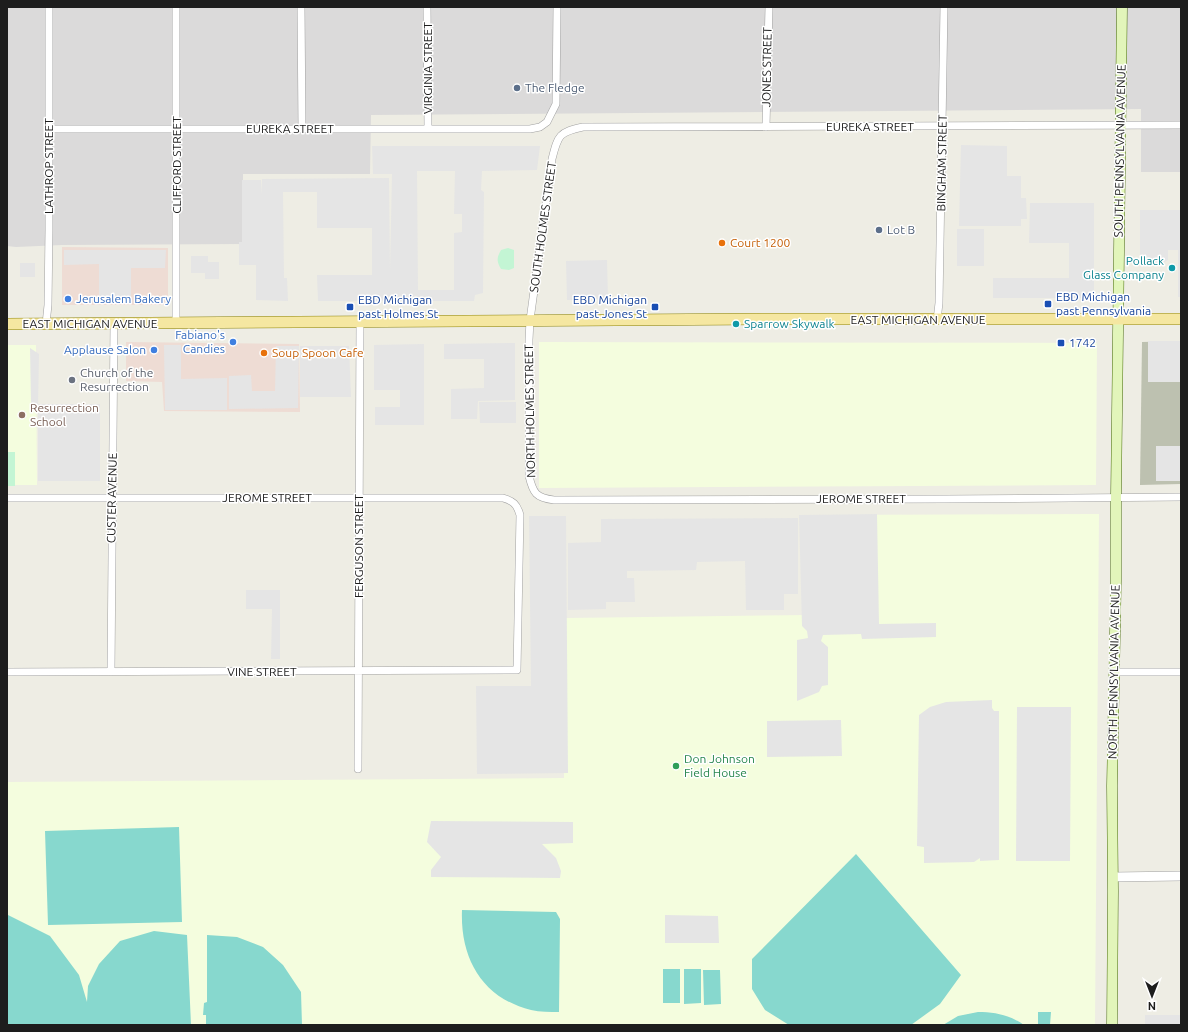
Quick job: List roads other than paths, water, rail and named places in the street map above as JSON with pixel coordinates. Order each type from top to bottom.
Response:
[{"type":"main road","name":"SOUTH PENNSYLVANIA AVENUE","points":[[1118,320],[1122,7]]},
{"type":"main road","name":"EAST MICHIGAN AVENUE","points":[[7,324],[762,319],[1181,319]]},
{"type":"main road","name":"NORTH PENNSYLVANIA AVENUE","points":[[1112,1025],[1112,786],[1118,320]]},
{"type":"street","name":"LATHROP STREET","points":[[46,324],[48,305],[50,129],[49,7]]},
{"type":"street","name":"CLIFFORD STREET","points":[[176,7],[176,323]]},
{"type":"street","points":[[301,7],[302,130]]},
{"type":"street","name":"VIRGINIA STREET","points":[[427,7],[428,129]]},
{"type":"street","name":"EUREKA STREET","points":[[50,129],[530,129],[547,122],[556,104],[556,7]]},
{"type":"street","name":"JONES STREET","points":[[766,127],[769,7]]},
{"type":"street","name":"BINGHAM STREET","points":[[937,320],[939,295],[944,7]]},
{"type":"street","name":"EUREKA STREET","points":[[561,135],[567,130],[583,127],[1181,125]]},
{"type":"street","name":"SOUTH HOLMES STREET","points":[[530,320],[552,158],[556,142],[561,135]]},
{"type":"street","name":"NORTH HOLMES STREET","points":[[530,320],[529,476],[532,490],[541,498]]},
{"type":"street","name":"FERGUSON STREET","points":[[358,769],[360,322]]},
{"type":"street","name":"CUSTER AVENUE","points":[[111,672],[114,323]]},
{"type":"street","name":"JEROME STREET","points":[[541,498],[553,500],[946,499],[1181,496]]},
{"type":"street","name":"JEROME STREET","points":[[7,498],[503,498],[511,500],[517,505],[519,512],[517,670]]},
{"type":"street","name":"VINE STREET","points":[[7,672],[517,670]]},
{"type":"street","points":[[1114,672],[1181,672]]},
{"type":"street","points":[[1113,877],[1181,876]]},
{"type":"place","name":"The Fledge","points":[[517,88]]},
{"type":"place","name":"Lot B","points":[[879,230]]},
{"type":"place","name":"Court 1200","points":[[722,243]]},
{"type":"place","name":"Pollack Glass Company","points":[[1172,268]]},
{"type":"place","name":"Jerusalem Bakery","points":[[68,299]]},
{"type":"place","name":"EBD Michigan past Pennsylvania","points":[[1048,304]]},
{"type":"place","name":"EBD Michigan past Holmes St","points":[[350,307]]},
{"type":"place","name":"EBD Michigan past Jones St","points":[[655,307]]},
{"type":"place","name":"Sparrow Skywalk","points":[[736,324]]},
{"type":"place","name":"Fabiano's Candies","points":[[233,342]]},
{"type":"place","name":"1742","points":[[1061,343]]},
{"type":"place","name":"Applause Salon","points":[[154,350]]},
{"type":"place","name":"Soup Spoon Cafe","points":[[264,353]]},
{"type":"place","name":"Church of the Resurrection","points":[[72,380]]},
{"type":"place","name":"Resurrection School","points":[[22,415]]},
{"type":"place","name":"Don Johnson Field House","points":[[676,766]]}]
